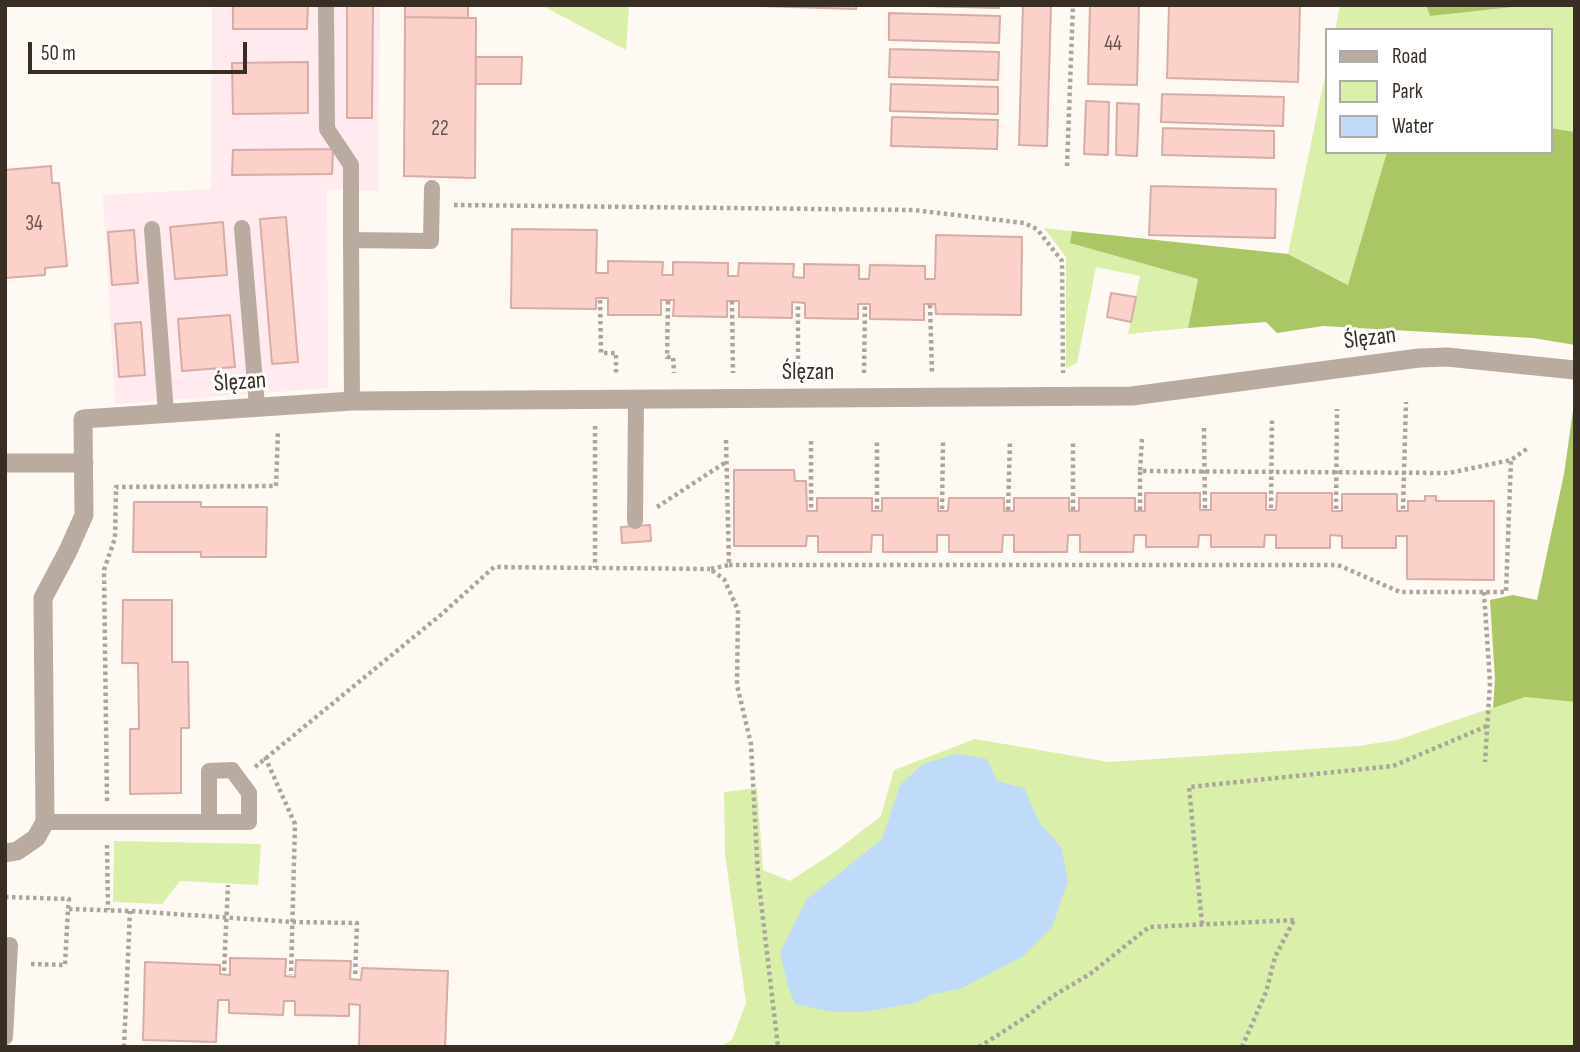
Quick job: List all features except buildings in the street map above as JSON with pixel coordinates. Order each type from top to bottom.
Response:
[{"type":"street","name":"Ślęzan","points":[[45,822],[43,598],[84,515],[83,419],[352,401],[1132,396],[1419,358],[1447,357],[1575,370]]},
{"type":"street","points":[[5,463],[83,463]]},
{"type":"street","points":[[5,853],[17,851],[36,838],[45,822]]},
{"type":"lane","points":[[326,5],[327,129],[351,165],[352,401]]},
{"type":"lane","points":[[351,240],[431,241],[432,188]]},
{"type":"lane","points":[[242,228],[257,406]]},
{"type":"lane","points":[[152,229],[166,413]]},
{"type":"lane","points":[[635,522],[636,398]]},
{"type":"lane","points":[[45,822],[249,822],[249,793],[232,769],[209,771],[209,821]]},
{"type":"lane","points":[[5,1037],[10,945]]},
{"type":"path","points":[[1067,166],[1073,5]]},
{"type":"path","points":[[431,205],[913,210],[1024,223],[1037,229],[1062,261],[1063,373]]},
{"type":"path","points":[[600,300],[601,353],[616,354],[616,373]]},
{"type":"path","points":[[668,301],[667,358],[673,357],[674,373]]},
{"type":"path","points":[[732,301],[733,373]]},
{"type":"path","points":[[797,373],[798,303]]},
{"type":"path","points":[[864,373],[865,305]]},
{"type":"path","points":[[930,305],[932,372]]},
{"type":"path","points":[[1403,509],[1406,402]]},
{"type":"path","points":[[1336,509],[1337,409]]},
{"type":"path","points":[[1270,508],[1272,418]]},
{"type":"path","points":[[595,426],[595,568]]},
{"type":"path","points":[[1204,428],[1205,509]]},
{"type":"path","points":[[108,910],[104,570],[115,538],[116,487],[276,486],[277,430],[287,429]]},
{"type":"path","points":[[1140,510],[1142,439]]},
{"type":"path","points":[[726,440],[729,565]]},
{"type":"path","points":[[811,441],[811,509]]},
{"type":"path","points":[[877,441],[877,509]]},
{"type":"path","points":[[942,509],[943,441]]},
{"type":"path","points":[[1008,510],[1010,441]]},
{"type":"path","points":[[1073,442],[1073,510]]},
{"type":"path","points":[[1140,471],[1449,473],[1511,460],[1528,448]]},
{"type":"path","points":[[240,779],[443,613],[494,567],[710,569],[729,565],[1338,565],[1400,592],[1506,592],[1511,460]]},
{"type":"path","points":[[635,522],[727,461]]},
{"type":"path","points":[[710,569],[724,579],[738,611],[737,685],[751,744],[758,876],[778,1047]]},
{"type":"path","points":[[1484,592],[1490,683],[1485,762]]},
{"type":"path","points":[[1202,924],[1189,787],[1393,766],[1487,726]]},
{"type":"path","points":[[265,757],[295,824],[291,975]]},
{"type":"path","points":[[225,971],[228,885]]},
{"type":"path","points":[[5,897],[69,899],[65,965],[9,963]]},
{"type":"path","points":[[68,909],[357,923],[355,977]]},
{"type":"path","points":[[124,1047],[130,911]]},
{"type":"path","points":[[979,1047],[1090,974],[1149,927],[1295,920],[1275,957],[1266,992],[1242,1047]]},
{"type":"shaded area","points":[[212,5],[380,5],[378,191],[327,189],[328,388],[115,404],[103,195],[211,189]]},
{"type":"green space","points":[[541,5],[629,5],[626,50]]},
{"type":"green space","points":[[1340,5],[1426,5],[1430,16],[1532,5],[1575,5],[1575,132],[1552,128],[1552,28],[1335,28]]},
{"type":"green space","points":[[1426,5],[1532,5],[1430,16]]},
{"type":"green space","points":[[1324,81],[1324,154],[1386,154],[1349,285],[1288,254]]},
{"type":"green space","points":[[1552,128],[1575,132],[1575,345],[1533,338],[1323,326],[1277,333],[1266,322],[1188,328],[1198,279],[1070,243],[1072,231],[1288,254],[1348,285],[1386,154],[1552,154]]},
{"type":"green space","points":[[1044,228],[1072,231],[1071,243],[1198,279],[1188,328],[1128,334],[1140,276],[1096,267],[1077,363],[1066,368],[1066,257]]},
{"type":"green space","points":[[1575,396],[1575,702],[1525,697],[1493,708],[1495,679],[1490,600],[1513,595],[1537,600],[1564,474]]},
{"type":"green space","points":[[1525,697],[1575,702],[1575,1047],[719,1047],[732,1040],[746,1003],[725,854],[724,792],[757,788],[763,870],[790,881],[836,851],[881,816],[894,770],[975,739],[1109,762],[1358,746],[1397,740]]},
{"type":"green space","points":[[114,841],[261,844],[258,885],[180,881],[162,904],[113,902]]},
{"type":"water","points":[[957,754],[987,759],[997,781],[1024,788],[1039,822],[1061,847],[1068,881],[1052,927],[1022,957],[962,988],[930,995],[916,1003],[863,1012],[833,1012],[795,1004],[780,953],[806,900],[882,839],[900,785],[923,764]]}]
